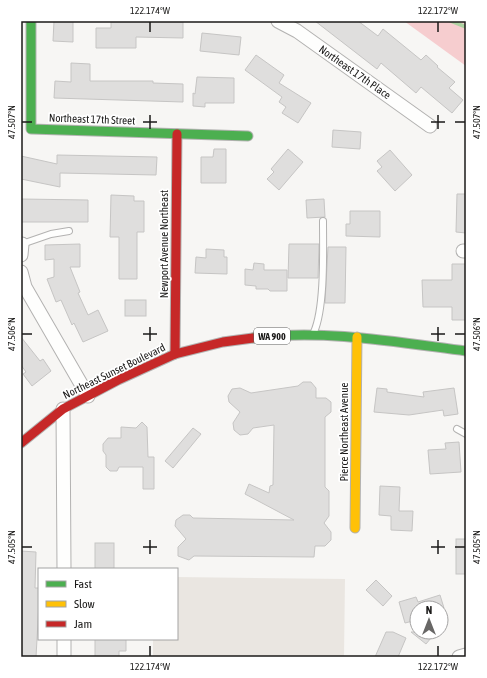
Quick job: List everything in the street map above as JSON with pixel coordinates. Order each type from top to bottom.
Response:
[{"type":"street","name":"Northeast 17th Street","points":[[31,21],[31,129],[248,136]]},
{"type":"street","name":"Northeast 17th Place","points":[[278,21],[297,31],[430,126]]},
{"type":"street","name":"Newport Avenue Northeast","points":[[175,354],[177,134]]},
{"type":"street","points":[[21,272],[25,287],[88,396]]},
{"type":"street","name":"Northeast Sunset Boulevard","points":[[21,443],[63,409],[118,380],[175,354],[223,342],[268,336],[313,335],[357,337],[466,350]]},
{"type":"street","name":"Pierce Northeast Avenue","points":[[355,528],[357,337]]},
{"type":"street","points":[[63,409],[64,568]]},
{"type":"street","points":[[64,640],[64,657]]},
{"type":"street","points":[[459,657],[466,655]]},
{"type":"lane","points":[[313,335],[317,324],[319,311],[323,221]]},
{"type":"lane","points":[[21,250],[38,238],[69,231]]},
{"type":"lane","points":[[457,429],[466,434]]},
{"type":"shaded area","points":[[404,21],[466,21],[466,66]]},
{"type":"shaded area","points":[[178,577],[345,579],[344,657],[153,657],[153,640],[178,640]]},
{"type":"building","points":[[54,21],[73,21],[73,42],[53,41]]},
{"type":"building","points":[[315,21],[358,21],[378,36],[383,29],[421,60],[426,55],[438,66],[437,67],[455,82],[449,88],[463,100],[452,113],[421,87],[416,93],[381,63],[377,69]]},
{"type":"building","points":[[111,22],[183,22],[183,38],[136,37],[136,48],[96,48],[96,28],[111,28]]},
{"type":"building","points":[[202,33],[241,37],[239,55],[200,51]]},
{"type":"building","points":[[256,55],[284,75],[279,83],[311,103],[298,123],[282,113],[286,107],[279,102],[282,97],[245,70]]},
{"type":"building","points":[[71,63],[90,64],[90,81],[153,81],[153,83],[183,84],[183,102],[54,98],[55,81],[71,82]]},
{"type":"building","points":[[197,77],[234,78],[234,103],[205,103],[205,107],[193,106],[193,93],[195,94]]},
{"type":"building","points":[[333,130],[361,132],[360,149],[332,147]]},
{"type":"building","points":[[214,149],[226,149],[226,183],[201,183],[201,157],[213,157]]},
{"type":"building","points":[[288,149],[303,162],[279,190],[267,179],[274,172],[271,169]]},
{"type":"building","points":[[390,150],[412,175],[395,191],[377,171],[382,167],[377,161]]},
{"type":"building","points":[[57,155],[157,157],[156,175],[60,173],[60,187],[21,179],[21,156],[57,164]]},
{"type":"building","points":[[457,194],[466,194],[466,233],[456,232]]},
{"type":"building","points":[[111,195],[134,196],[134,201],[144,201],[144,232],[137,232],[137,279],[119,279],[119,237],[110,237]]},
{"type":"building","points":[[21,199],[88,200],[88,222],[21,222]]},
{"type":"building","points":[[324,199],[325,217],[307,218],[306,200]]},
{"type":"building","points":[[350,211],[380,211],[380,237],[346,236],[346,224],[350,224]]},
{"type":"building","points":[[80,244],[80,267],[70,267],[80,292],[78,293],[88,315],[98,310],[108,331],[83,342],[74,323],[72,325],[61,300],[56,302],[47,279],[54,277],[54,259],[45,260],[45,245]]},
{"type":"building","points":[[289,244],[319,244],[318,278],[288,278]]},
{"type":"building","points":[[328,247],[346,247],[345,303],[325,303]]},
{"type":"building","points":[[206,249],[224,250],[224,257],[227,257],[227,274],[195,273],[196,257],[206,258]]},
{"type":"building","points":[[254,263],[264,264],[264,270],[287,270],[287,291],[256,289],[256,286],[245,285],[245,269],[253,270]]},
{"type":"building","points":[[452,264],[466,264],[466,320],[452,320],[452,307],[423,307],[422,280],[452,280]]},
{"type":"building","points":[[125,300],[146,300],[146,316],[125,316]]},
{"type":"building","points":[[21,337],[40,361],[43,359],[51,371],[32,386],[23,374],[26,372],[21,365]]},
{"type":"building","points":[[303,382],[311,382],[316,388],[316,398],[326,398],[331,402],[331,412],[325,417],[325,487],[329,491],[329,516],[324,523],[331,532],[331,540],[325,546],[315,546],[314,557],[194,556],[189,560],[178,556],[178,547],[186,539],[175,526],[176,520],[183,515],[190,515],[193,518],[294,520],[245,494],[249,484],[269,493],[270,486],[273,485],[274,425],[253,428],[248,434],[240,435],[234,430],[233,423],[240,412],[229,402],[228,396],[232,389],[240,388],[251,393],[298,386]]},
{"type":"building","points":[[377,388],[387,389],[387,392],[424,397],[423,392],[454,388],[458,414],[444,416],[443,410],[409,415],[374,412]]},
{"type":"building","points":[[142,422],[147,427],[148,457],[154,457],[154,489],[143,489],[143,467],[119,467],[117,471],[110,471],[106,467],[106,455],[103,451],[103,444],[108,438],[121,438],[121,427],[136,428]]},
{"type":"building","points":[[193,428],[201,434],[173,468],[165,461]]},
{"type":"building","points":[[459,442],[461,472],[430,474],[428,450],[446,449],[445,443]]},
{"type":"building","points":[[380,486],[400,487],[399,511],[413,511],[412,531],[391,530],[391,516],[379,515]]},
{"type":"building","points":[[456,539],[466,539],[466,574],[456,574]]},
{"type":"building","points":[[95,543],[114,543],[114,568],[95,568]]},
{"type":"building","points":[[21,551],[36,552],[35,588],[38,588],[36,657],[22,657]]},
{"type":"building","points":[[376,580],[392,596],[383,606],[366,590]]},
{"type":"building","points":[[440,595],[442,600],[424,600]]},
{"type":"building","points":[[416,597],[417,600],[409,600],[409,622],[405,623],[399,602]]},
{"type":"building","points":[[386,632],[393,632],[406,638],[398,657],[375,657]]},
{"type":"building","points":[[95,640],[126,640],[126,651],[119,651],[119,657],[95,657]]},
{"type":"building","points":[[421,640],[429,640],[426,644]]},
{"type":"waterway","points":[[451,21],[466,27]]},
{"type":"traffic: fast","points":[[31,21],[31,129],[248,136]]},
{"type":"traffic: fast","points":[[253,338],[306,335],[333,336],[466,351]]},
{"type":"traffic: slow","points":[[355,528],[357,337]]},
{"type":"traffic: jam","points":[[175,354],[177,134]]},
{"type":"traffic: jam","points":[[21,443],[63,409],[118,380],[175,354],[223,342],[253,338]]}]
